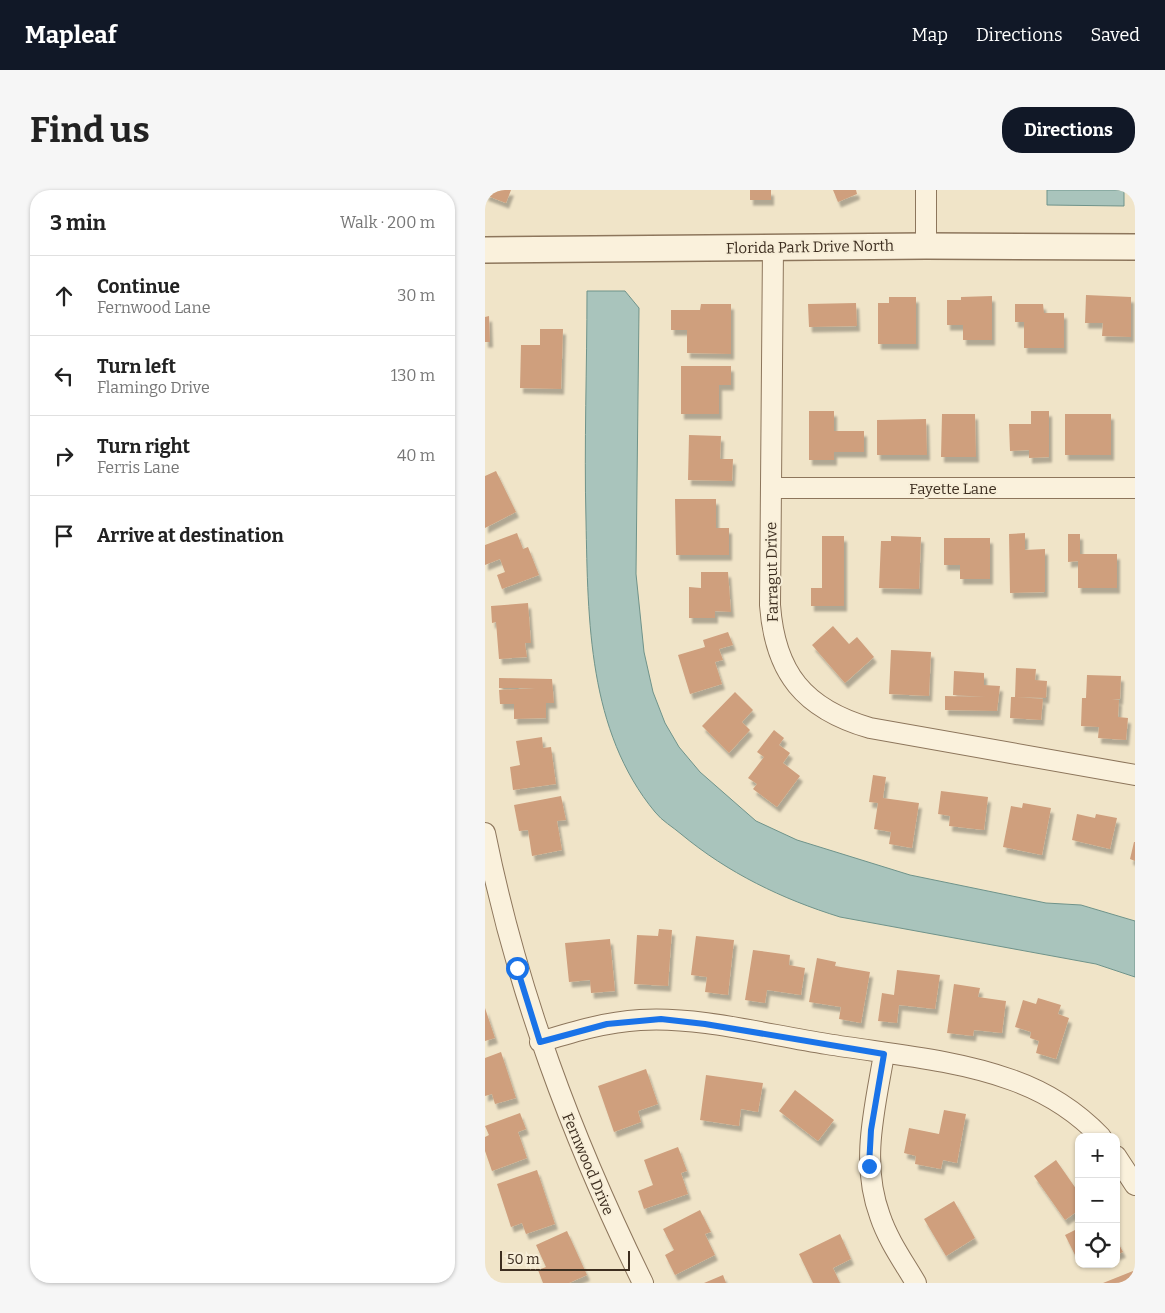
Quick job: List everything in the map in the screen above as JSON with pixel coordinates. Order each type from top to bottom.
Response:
[{"type":"street","points":[[926,190],[926,246]]},
{"type":"street","name":"Florida Park Drive North","points":[[485,250],[926,246],[1135,247]]},
{"type":"street","name":"Farragut Drive","points":[[773,247],[770,605],[773,636],[789,674],[813,701],[836,717],[870,728],[1135,775]]},
{"type":"street","name":"Fayette Lane","points":[[771,488],[1135,488]]},
{"type":"street","name":"Fernwood Drive","points":[[485,833],[509,936],[540,1042],[581,1149],[643,1283]]},
{"type":"street","points":[[540,1042],[607,1024],[661,1019],[705,1024],[971,1068],[1013,1080],[1058,1101],[1096,1133]]},
{"type":"street","points":[[884,1054],[871,1130],[869,1166],[871,1184],[887,1232],[916,1283]]},
{"type":"street","points":[[1120,1162],[1135,1185]]},
{"type":"water","points":[[1047,190],[1124,190],[1124,206],[1047,205]]},
{"type":"water","points":[[587,291],[625,291],[639,308],[636,574],[644,652],[653,692],[665,723],[679,747],[700,772],[756,821],[797,840],[910,875],[1046,903],[1081,905],[1135,921],[1135,977],[1096,964],[840,917],[818,910],[777,893],[737,873],[699,848],[655,812],[633,780],[616,746],[604,710],[596,673],[591,635],[585,492]]},
{"type":"building","points":[[487,190],[511,190],[506,203],[485,195]]},
{"type":"building","points":[[750,190],[771,190],[771,200],[750,200]]},
{"type":"building","points":[[833,190],[856,190],[857,194],[838,202]]},
{"type":"building","points":[[1086,295],[1131,297],[1131,337],[1102,336],[1103,323],[1085,323]]},
{"type":"building","points":[[992,296],[992,340],[963,340],[963,325],[947,325],[947,300],[961,300],[961,297]]},
{"type":"building","points":[[889,297],[916,297],[916,344],[878,344],[878,303],[889,303]]},
{"type":"building","points":[[856,303],[857,326],[809,327],[808,304]]},
{"type":"building","points":[[701,304],[731,304],[731,354],[687,353],[687,330],[671,330],[671,310],[700,310]]},
{"type":"building","points":[[1015,304],[1043,304],[1044,313],[1064,313],[1064,348],[1024,348],[1024,322],[1015,322]]},
{"type":"building","points":[[489,316],[490,342],[485,342],[485,317]]},
{"type":"building","points":[[540,329],[563,329],[561,389],[520,388],[521,345],[540,345]]},
{"type":"building","points":[[681,366],[731,366],[731,385],[719,385],[719,414],[681,414]]},
{"type":"building","points":[[809,411],[834,411],[834,431],[864,431],[864,452],[834,452],[834,460],[809,460]]},
{"type":"building","points":[[1031,411],[1049,411],[1049,457],[1029,458],[1029,450],[1010,451],[1009,424],[1031,424]]},
{"type":"building","points":[[942,414],[975,414],[976,457],[941,457]]},
{"type":"building","points":[[1065,414],[1111,414],[1111,455],[1065,455]]},
{"type":"building","points":[[926,419],[927,455],[877,455],[877,420]]},
{"type":"building","points":[[689,435],[721,436],[720,459],[733,459],[732,481],[688,480]]},
{"type":"building","points":[[496,471],[516,512],[485,528],[485,476]]},
{"type":"building","points":[[675,499],[716,499],[716,528],[729,528],[729,555],[676,555]]},
{"type":"building","points":[[517,533],[523,549],[528,547],[539,575],[502,589],[497,575],[505,572],[500,559],[485,565],[485,545]]},
{"type":"building","points":[[1025,533],[1025,550],[1045,549],[1045,592],[1010,593],[1009,534]]},
{"type":"building","points":[[1068,534],[1080,534],[1080,554],[1117,554],[1117,588],[1078,588],[1078,561],[1068,562]]},
{"type":"building","points":[[822,536],[844,536],[844,606],[811,606],[811,588],[822,588]]},
{"type":"building","points":[[891,536],[921,537],[919,589],[879,588],[881,541],[891,541]]},
{"type":"building","points":[[944,538],[990,538],[990,579],[960,579],[960,565],[944,565]]},
{"type":"building","points":[[701,572],[728,572],[731,612],[715,611],[715,618],[689,618],[689,587],[701,588]]},
{"type":"building","points":[[528,603],[531,643],[525,643],[527,657],[499,659],[496,622],[492,623],[491,606]]},
{"type":"building","points":[[833,626],[849,644],[857,637],[874,657],[845,683],[812,645]]},
{"type":"building","points":[[728,632],[733,645],[719,649],[723,660],[715,662],[722,684],[690,694],[678,655],[705,647],[703,640]]},
{"type":"building","points":[[891,650],[931,652],[929,696],[889,694]]},
{"type":"building","points":[[1016,668],[1036,669],[1035,680],[1047,681],[1046,698],[1017,697],[1043,699],[1041,720],[1010,718],[1011,697],[1015,697]]},
{"type":"building","points":[[954,671],[984,673],[984,685],[1000,686],[997,711],[945,710],[945,696],[985,697],[953,695]]},
{"type":"building","points":[[1087,675],[1121,676],[1120,699],[1112,700],[1119,700],[1118,717],[1128,718],[1126,740],[1098,738],[1099,727],[1081,726],[1082,698],[1086,698]]},
{"type":"building","points":[[499,678],[552,679],[554,703],[546,703],[546,718],[514,719],[514,704],[500,704],[499,690],[536,688],[499,688]]},
{"type":"building","points":[[735,692],[753,710],[742,722],[750,730],[729,753],[702,726]]},
{"type":"building","points":[[774,730],[784,738],[779,745],[790,753],[783,763],[800,776],[777,807],[753,789],[757,784],[748,778],[764,757],[757,752]]},
{"type":"building","points":[[542,737],[543,748],[551,747],[556,784],[513,790],[510,767],[520,765],[516,741]]},
{"type":"building","points":[[873,775],[886,777],[883,798],[919,803],[912,848],[889,844],[891,832],[874,829],[878,803],[869,802]]},
{"type":"building","points":[[941,791],[988,797],[984,830],[949,826],[950,816],[938,814]]},
{"type":"building","points":[[561,796],[566,820],[557,821],[562,850],[532,856],[528,830],[519,831],[514,805]]},
{"type":"building","points":[[1023,803],[1051,808],[1042,855],[1003,847],[1011,806],[1022,808]]},
{"type":"building","points":[[1077,814],[1095,818],[1096,814],[1117,818],[1110,849],[1072,840]]},
{"type":"building","points":[[1135,842],[1135,861],[1130,859]]},
{"type":"building","points":[[659,929],[672,930],[668,986],[634,984],[637,935],[658,936]]},
{"type":"building","points":[[696,936],[734,940],[728,995],[705,992],[707,977],[691,975]]},
{"type":"building","points":[[610,939],[615,991],[591,993],[590,980],[569,982],[565,943]]},
{"type":"building","points":[[753,950],[790,955],[789,965],[805,968],[801,995],[767,990],[765,1003],[745,1000]]},
{"type":"building","points":[[817,958],[836,962],[835,966],[870,972],[861,1023],[839,1019],[841,1007],[809,1002]]},
{"type":"building","points":[[897,970],[940,975],[935,1009],[899,1005],[897,1023],[878,1021],[882,993],[894,995]]},
{"type":"building","points":[[954,984],[980,988],[978,997],[1006,1001],[1002,1033],[974,1030],[973,1036],[947,1033]]},
{"type":"building","points":[[1038,998],[1061,1005],[1058,1014],[1069,1018],[1056,1059],[1036,1053],[1039,1041],[1030,1038],[1031,1032],[1015,1027],[1023,1000],[1036,1004]]},
{"type":"building","points":[[485,1008],[495,1038],[485,1041]]},
{"type":"building","points":[[501,1052],[516,1098],[495,1104],[492,1094],[485,1096],[485,1058]]},
{"type":"building","points":[[646,1069],[658,1104],[638,1111],[641,1122],[614,1132],[598,1086]]},
{"type":"building","points":[[706,1075],[763,1083],[758,1112],[741,1109],[739,1126],[700,1120]]},
{"type":"building","points":[[795,1090],[834,1120],[818,1141],[779,1111]]},
{"type":"building","points":[[944,1110],[966,1114],[957,1163],[943,1160],[941,1169],[915,1164],[916,1156],[904,1153],[909,1128],[939,1134]]},
{"type":"building","points":[[520,1113],[526,1129],[518,1132],[527,1158],[492,1171],[485,1151],[485,1137],[489,1135],[485,1126]]},
{"type":"building","points":[[678,1147],[687,1171],[681,1173],[688,1194],[644,1209],[638,1191],[653,1185],[644,1160]]},
{"type":"building","points":[[1056,1160],[1075,1187],[1075,1213],[1065,1220],[1034,1176]]},
{"type":"building","points":[[537,1170],[555,1224],[526,1234],[522,1223],[511,1227],[497,1184]]},
{"type":"building","points":[[954,1201],[975,1238],[946,1256],[924,1219]]},
{"type":"building","points":[[700,1210],[711,1232],[705,1234],[715,1255],[675,1275],[665,1255],[674,1250],[663,1229]]},
{"type":"building","points":[[1075,1230],[1075,1255],[1065,1235]]},
{"type":"building","points":[[567,1231],[587,1275],[569,1283],[543,1283],[538,1270],[546,1267],[536,1245]]},
{"type":"building","points":[[840,1234],[851,1259],[833,1268],[840,1283],[813,1283],[799,1254]]},
{"type":"building","points":[[1133,1271],[1135,1283],[1103,1283]]},
{"type":"building","points":[[723,1275],[726,1283],[704,1283]]},
{"type":"route","points":[[517,968],[540,1042],[607,1024],[661,1019],[705,1024],[884,1054],[871,1130],[869,1166]]}]
